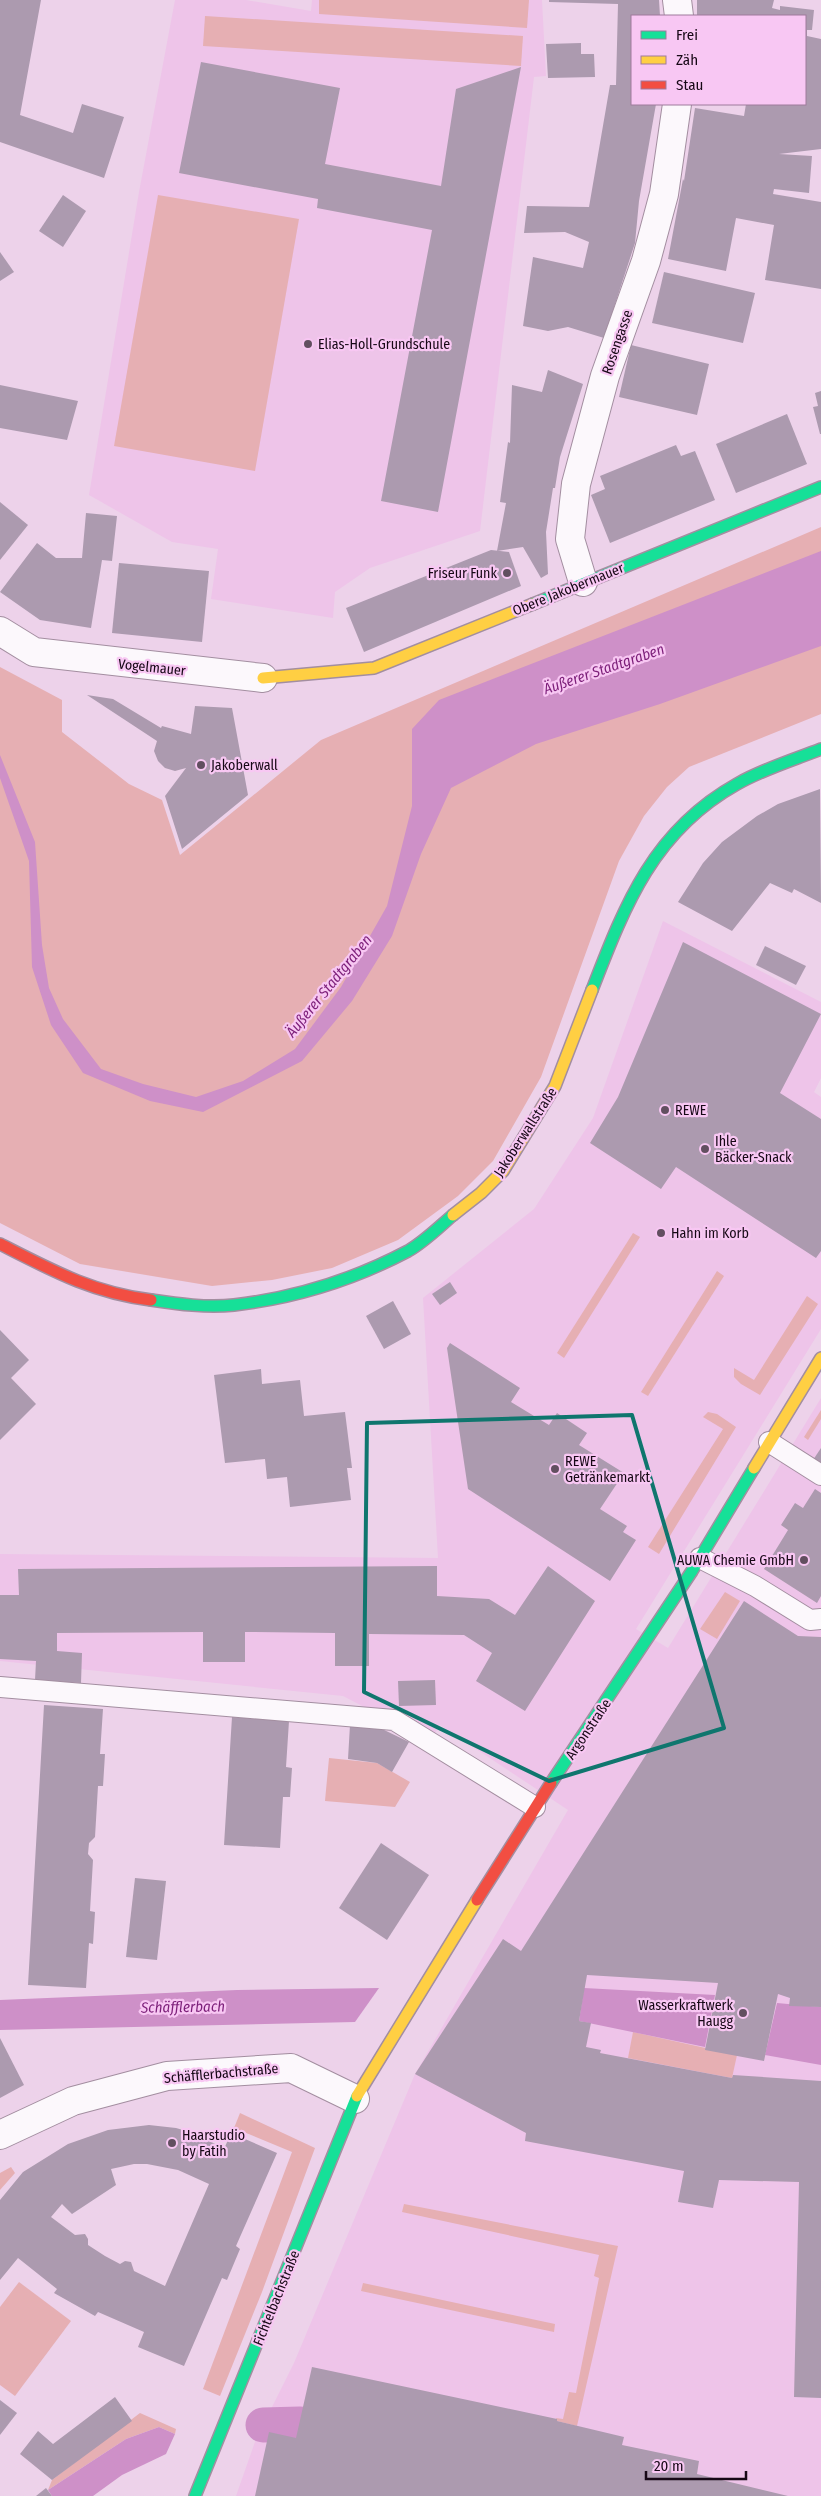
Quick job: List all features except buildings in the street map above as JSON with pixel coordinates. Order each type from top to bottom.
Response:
[{"type":"street","points":[[677,0],[679,15]]},
{"type":"street","name":"Rosengasse","points":[[583,582],[570,539],[576,484],[605,376],[646,261],[664,194],[677,105]]},
{"type":"street","name":"Obere Jakobermauer","points":[[310,676],[374,668],[821,486]]},
{"type":"street","name":"Vogelmauer","points":[[0,631],[34,652],[117,663],[263,678],[310,676]]},
{"type":"street","name":"Jakoberwallstraße","points":[[0,1244],[70,1280],[126,1297],[180,1304],[232,1305],[292,1295],[347,1278],[410,1250],[481,1193],[508,1162],[555,1086],[614,930],[634,891],[669,837],[703,805],[738,783],[821,749]]},
{"type":"street","name":"Argonstraße","points":[[356,2099],[535,1807],[700,1558],[821,1358]]},
{"type":"street","name":"Schäfflerbachstraße","points":[[0,2135],[73,2102],[167,2076],[290,2068],[356,2099]]},
{"type":"street","name":"Fichtelbachstraße","points":[[195,2496],[356,2099]]},
{"type":"lane","points":[[769,1442],[821,1476]]},
{"type":"lane","points":[[700,1558],[755,1586],[810,1620],[821,1619]]},
{"type":"lane","points":[[0,1687],[394,1720],[535,1807]]},
{"type":"highlighted area","points":[[632,1415],[724,1728],[549,1781],[364,1692],[367,1423]]},
{"type":"shaded area","name":"Elias-Holl-Grundschule","points":[[175,0],[246,0],[311,11],[312,0],[542,0],[546,76],[534,77],[480,531],[370,568],[335,592],[333,618],[211,599],[218,549],[172,542],[89,495],[139,192]]},
{"type":"shaded area","points":[[319,0],[529,0],[527,28],[319,14]]},
{"type":"shaded area","points":[[205,16],[523,36],[521,66],[203,46]]},
{"type":"shaded area","points":[[158,195],[299,219],[255,471],[114,446]]},
{"type":"shaded area","points":[[821,527],[821,714],[689,767],[667,787],[644,816],[619,861],[541,1077],[493,1161],[458,1196],[398,1240],[332,1268],[272,1280],[212,1286],[80,1264],[0,1223],[0,667],[62,700],[62,732],[129,784],[162,800],[180,855],[321,740]]},
{"type":"shaded area","points":[[663,921],[821,1002],[821,1078],[814,1092],[821,1097],[821,1329],[636,1629],[668,1648],[821,1398],[821,2496],[236,2496],[256,2439],[294,2363],[415,2074],[568,1810],[440,1725],[430,1741],[343,1696],[0,1661],[0,1554],[438,1558],[423,1298],[534,1209],[593,1118]]},
{"type":"shaded area","points":[[633,1233],[640,1237],[564,1358],[557,1353]]},
{"type":"shaded area","points":[[717,1271],[724,1276],[648,1396],[641,1392]]},
{"type":"shaded area","points":[[807,1296],[818,1304],[760,1395],[741,1384],[734,1377],[734,1368],[754,1380]]},
{"type":"shaded area","points":[[821,1410],[821,1419],[808,1440],[804,1437]]},
{"type":"shaded area","points":[[708,1412],[717,1414],[736,1427],[659,1554],[648,1547],[723,1429],[703,1417]]},
{"type":"shaded area","points":[[725,1592],[740,1601],[717,1639],[700,1629]]},
{"type":"shaded area","points":[[329,1758],[377,1763],[410,1782],[395,1807],[325,1801]]},
{"type":"shaded area","points":[[633,2032],[737,2055],[732,2078],[628,2058]]},
{"type":"shaded area","points":[[240,2113],[315,2148],[262,2292],[220,2396],[203,2389],[292,2152],[234,2128]]},
{"type":"shaded area","points":[[11,2167],[15,2173],[0,2190],[0,2173]]},
{"type":"shaded area","points":[[404,2204],[618,2246],[577,2426],[557,2421],[556,2418],[563,2419],[569,2392],[576,2393],[599,2278],[594,2276],[599,2255],[402,2212]]},
{"type":"shaded area","points":[[19,2282],[71,2321],[15,2396],[0,2385],[0,2307]]},
{"type":"shaded area","points":[[363,2283],[555,2324],[554,2332],[361,2291]]},
{"type":"shaded area","points":[[140,2413],[176,2429],[175,2434],[159,2427],[126,2439],[48,2490],[52,2480]]},
{"type":"water","name":"Äußerer Stadtgraben","points":[[821,551],[821,646],[660,704],[536,744],[451,788],[421,854],[392,936],[352,1001],[302,1061],[203,1112],[150,1101],[83,1073],[51,1025],[32,967],[29,861],[0,778],[0,755],[35,842],[42,945],[49,988],[63,1019],[101,1069],[143,1084],[196,1097],[243,1081],[295,1049],[341,987],[387,906],[412,806],[412,729],[439,700]]},
{"type":"water","name":"Schäfflerbach","points":[[379,1988],[355,2022],[0,2030],[0,2000],[237,1990]]},
{"type":"water","points":[[584,1988],[715,1995],[705,2047],[579,2021]]},
{"type":"water","points":[[777,2003],[821,2007],[821,2065],[765,2055]]},
{"type":"water","points":[[159,2427],[175,2434],[166,2454],[122,2475],[93,2496],[52,2496],[48,2490],[126,2439]]},
{"type":"waterway","points":[[263,2425],[300,2424]]},
{"type":"traffic: fast","points":[[533,604],[821,487]]},
{"type":"traffic: fast","points":[[592,990],[630,900],[645,873],[663,847],[684,824],[708,803],[737,784],[768,769],[821,749]]},
{"type":"traffic: fast","points":[[151,1300],[192,1305],[224,1306],[279,1298],[324,1286],[367,1270],[408,1251],[426,1239],[453,1215]]},
{"type":"traffic: fast","points":[[551,1783],[692,1571],[754,1468]]},
{"type":"traffic: fast","points":[[195,2496],[357,2096]]},
{"type":"traffic: slow","points":[[263,678],[374,668],[533,604]]},
{"type":"traffic: slow","points":[[453,1215],[481,1193],[503,1171],[555,1086],[592,990]]},
{"type":"traffic: slow","points":[[754,1468],[821,1358]]},
{"type":"traffic: slow","points":[[357,2096],[477,1900]]},
{"type":"traffic: jam","points":[[0,1244],[91,1286],[130,1297],[151,1300]]},
{"type":"traffic: jam","points":[[477,1900],[551,1783]]},
{"type":"place","name":"Elias-Holl-Grundschule","points":[[308,344]]},
{"type":"place","name":"Friseur Funk","points":[[507,573]]},
{"type":"place","name":"Jakoberwall","points":[[201,765]]},
{"type":"place","name":"REWE","points":[[665,1110]]},
{"type":"place","name":"Ihle Bäcker-Snack","points":[[705,1149]]},
{"type":"place","name":"Hahn im Korb","points":[[661,1233]]},
{"type":"place","name":"REWE Getränkemarkt","points":[[555,1469]]},
{"type":"place","name":"AUWA Chemie GmbH","points":[[804,1560]]},
{"type":"place","name":"Wasserkraftwerk Haugg","points":[[743,2013]]},
{"type":"place","name":"Haarstudio by Fatih","points":[[172,2143]]}]
